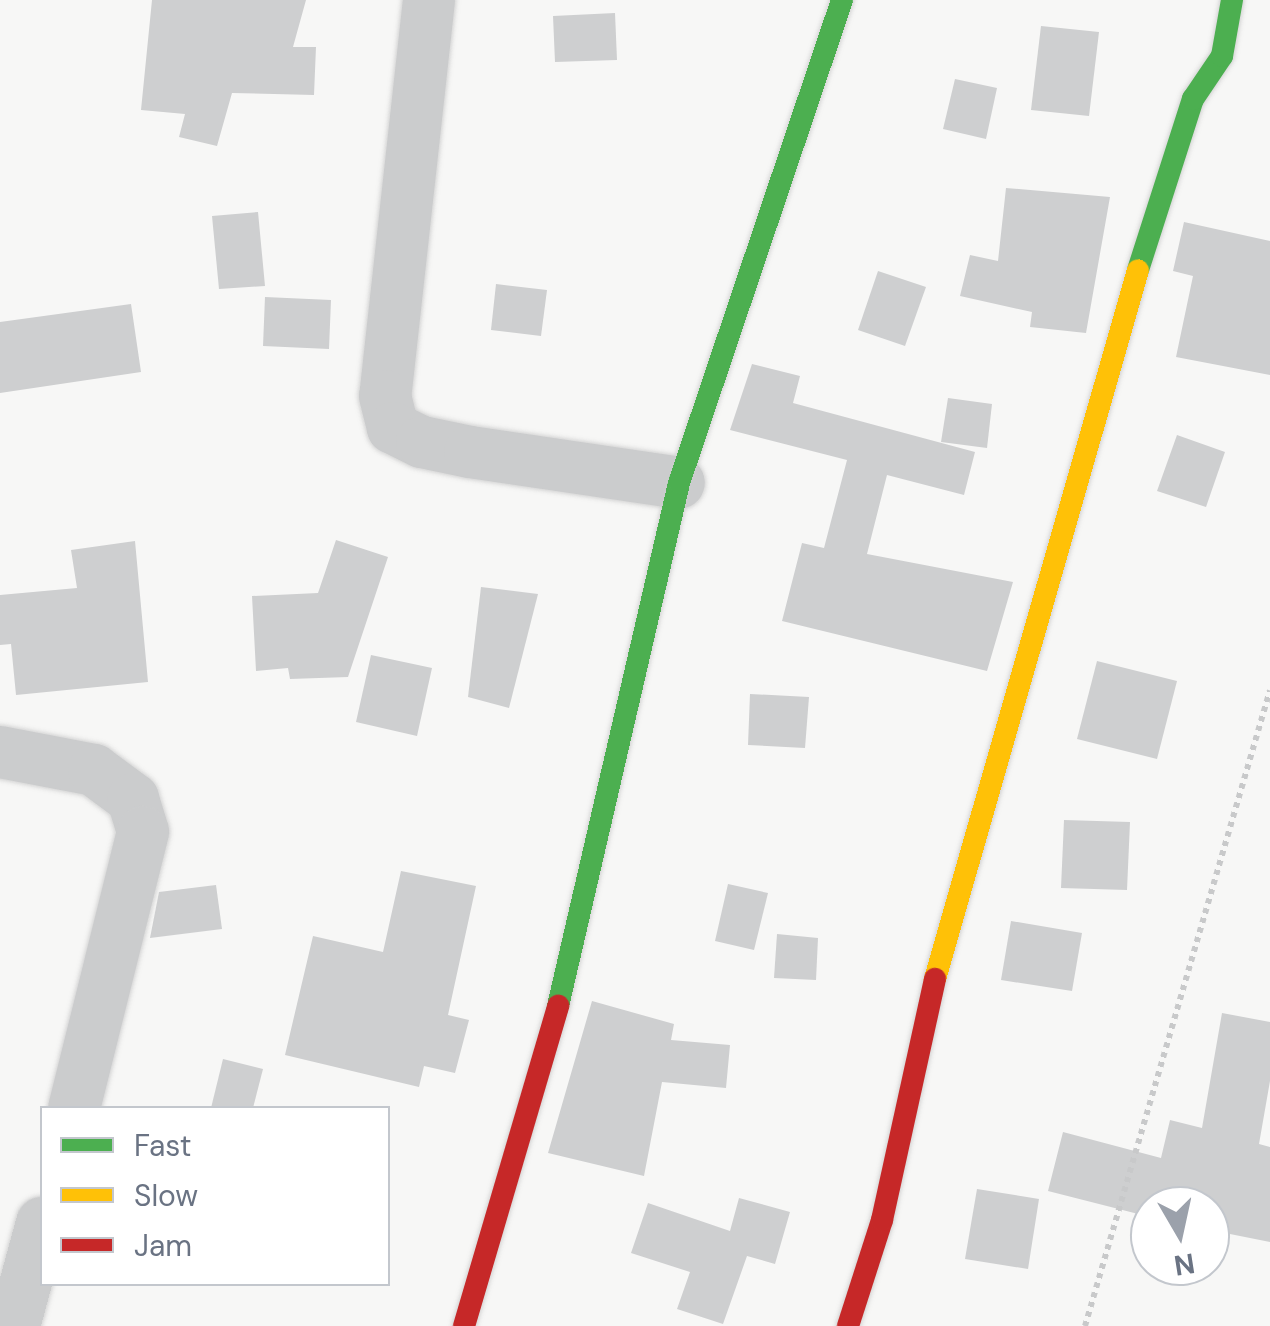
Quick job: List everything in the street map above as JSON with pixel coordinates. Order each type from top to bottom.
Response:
[{"type":"street","points":[[429,0],[385,396],[394,428],[422,442],[470,452],[679,484]]},
{"type":"street","points":[[464,1326],[564,986],[679,484],[842,0]]},
{"type":"street","points":[[848,1326],[882,1220],[944,939],[1022,665],[1173,150],[1193,99],[1222,56],[1232,0]]},
{"type":"street","points":[[0,752],[94,770],[133,799],[143,832],[74,1106]]},
{"type":"street","points":[[14,1326],[40,1229]]},
{"type":"path","points":[[1085,1326],[1270,690]]},
{"type":"building","points":[[152,0],[306,0],[293,47],[316,47],[314,95],[232,93],[217,146],[179,137],[185,114],[141,110]]},
{"type":"building","points":[[615,13],[617,60],[555,62],[553,16]]},
{"type":"building","points":[[1041,26],[1099,32],[1089,116],[1031,110]]},
{"type":"building","points":[[955,79],[997,88],[986,139],[943,129]]},
{"type":"building","points":[[1006,188],[1110,197],[1086,333],[1030,327],[1032,312],[960,296],[970,255],[998,261]]},
{"type":"building","points":[[258,212],[265,286],[219,289],[212,216]]},
{"type":"building","points":[[1184,222],[1270,241],[1270,375],[1176,357],[1193,276],[1173,271]]},
{"type":"building","points":[[878,271],[926,287],[905,346],[858,330]]},
{"type":"building","points":[[496,284],[547,290],[541,336],[491,330]]},
{"type":"building","points":[[265,297],[331,300],[329,349],[263,346]]},
{"type":"building","points":[[131,304],[141,372],[0,393],[0,322]]},
{"type":"building","points":[[752,364],[800,376],[793,403],[975,452],[964,495],[887,475],[867,554],[1013,582],[987,671],[782,621],[802,543],[824,548],[847,460],[730,430]]},
{"type":"building","points":[[948,398],[992,404],[987,448],[941,442]]},
{"type":"building","points":[[1177,435],[1225,452],[1206,507],[1157,491]]},
{"type":"building","points":[[336,540],[388,557],[348,677],[290,679],[288,668],[256,671],[252,596],[318,593]]},
{"type":"building","points":[[135,541],[148,682],[16,695],[11,644],[0,645],[0,595],[77,588],[71,550]]},
{"type":"building","points":[[481,587],[538,594],[509,708],[468,697]]},
{"type":"building","points":[[371,655],[432,668],[417,736],[356,722]]},
{"type":"building","points":[[1097,661],[1177,681],[1157,759],[1077,739]]},
{"type":"building","points":[[750,694],[809,697],[805,748],[748,745]]},
{"type":"building","points":[[1064,820],[1130,822],[1127,890],[1061,888]]},
{"type":"building","points":[[401,871],[476,886],[448,1015],[469,1020],[455,1073],[424,1066],[419,1087],[285,1055],[313,936],[383,952]]},
{"type":"building","points":[[728,884],[768,893],[754,950],[715,941]]},
{"type":"building","points":[[216,885],[222,929],[150,938],[159,892]]},
{"type":"building","points":[[1011,921],[1082,933],[1072,991],[1001,980]]},
{"type":"building","points":[[777,934],[818,938],[816,980],[774,978]]},
{"type":"building","points":[[592,1001],[674,1024],[671,1040],[730,1045],[726,1088],[662,1082],[644,1176],[548,1153]]},
{"type":"building","points":[[1222,1013],[1270,1022],[1270,1081],[1259,1144],[1270,1147],[1270,1242],[1230,1234],[1230,1186],[1130,1186],[1130,1212],[1048,1191],[1063,1132],[1161,1158],[1170,1120],[1202,1128]]},
{"type":"building","points":[[223,1059],[263,1069],[254,1106],[211,1106]]},
{"type":"building","points":[[977,1189],[1039,1199],[1028,1269],[965,1259]]},
{"type":"building","points":[[739,1198],[790,1212],[775,1264],[747,1256],[723,1324],[677,1309],[690,1272],[631,1253],[648,1203],[730,1231]]},
{"type":"traffic: fast","points":[[558,1006],[679,483],[842,0]]},
{"type":"traffic: fast","points":[[1138,270],[1193,99],[1222,56],[1232,0]]},
{"type":"traffic: slow","points":[[935,979],[1138,270]]},
{"type":"traffic: jam","points":[[848,1326],[882,1220],[935,979]]},
{"type":"traffic: jam","points":[[464,1326],[558,1006]]}]
